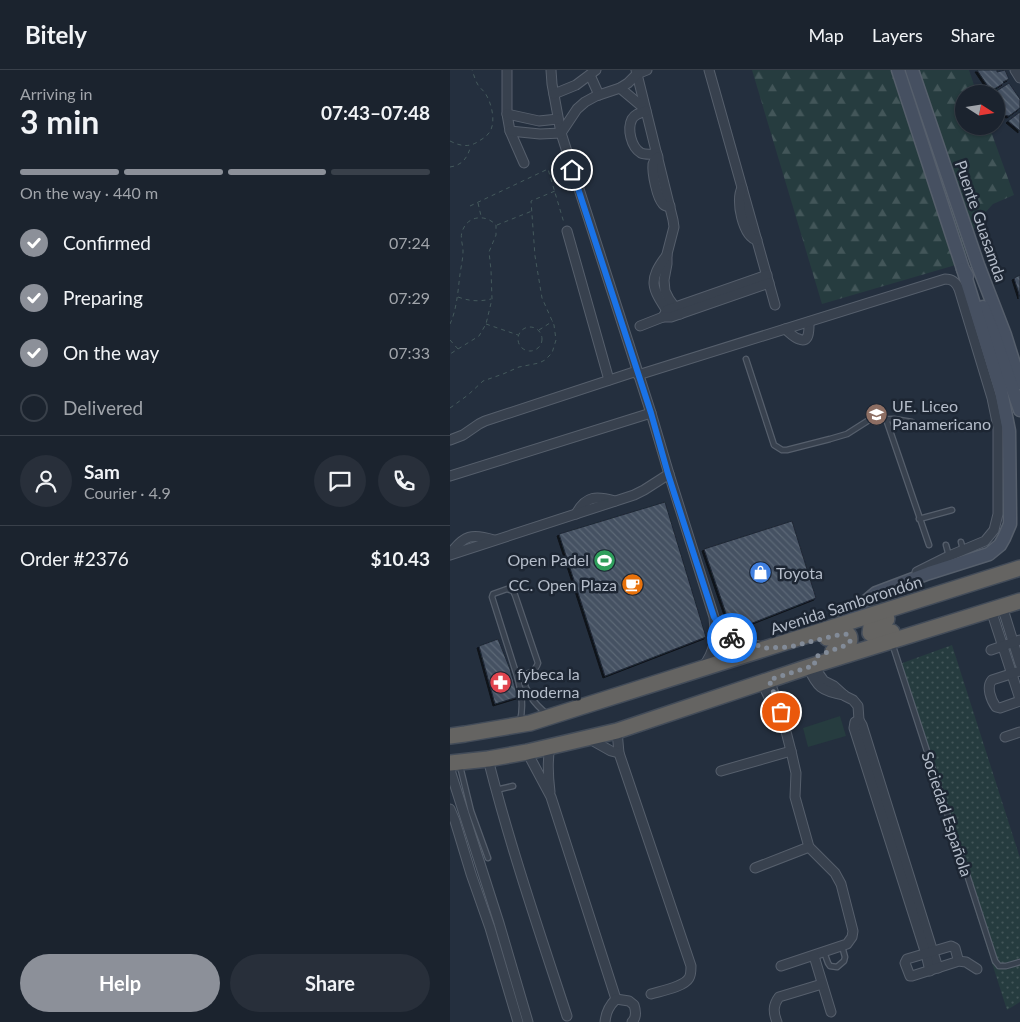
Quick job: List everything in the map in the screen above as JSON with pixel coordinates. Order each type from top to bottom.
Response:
[{"type":"highway","name":"Avenida Samborondón","points":[[450,736],[518,725],[550,716],[1020,568]]},
{"type":"highway","points":[[991,610],[920,623],[876,636],[870,633],[870,626],[873,624],[940,601],[998,576]]},
{"type":"highway","points":[[453,765],[527,752],[588,738],[618,743],[765,681],[1020,601]]},
{"type":"highway","points":[[767,648],[789,647],[842,634],[850,636],[849,644],[817,656],[811,666]]},
{"type":"main road","name":"Puente Guasamda","points":[[835,627],[876,593],[929,573],[989,554],[1000,545],[1010,524],[1009,431],[1001,391],[898,70]]},
{"type":"main road","name":"Puente Guasamda","points":[[912,70],[1020,383]]},
{"type":"main road","name":"Puente Guasamda","points":[[963,269],[986,315],[1018,404]]},
{"type":"street","points":[[507,70],[507,114],[510,131],[524,162]]},
{"type":"street","points":[[551,70],[561,133],[714,617],[715,642],[702,668]]},
{"type":"street","points":[[561,133],[577,109],[585,102],[620,88],[628,83],[637,72],[647,70]]},
{"type":"street","points":[[709,70],[775,305]]},
{"type":"street","points":[[1015,70],[1020,78]]},
{"type":"street","points":[[637,72],[657,156],[653,164],[656,186],[660,200],[664,205],[670,206],[674,220],[667,254],[654,276],[654,285],[659,299],[671,313]]},
{"type":"street","points":[[554,94],[576,85],[593,73],[599,95]]},
{"type":"street","points":[[620,88],[645,110]]},
{"type":"street","points":[[645,110],[632,119],[630,124],[632,141],[640,153],[657,156]]},
{"type":"street","points":[[507,114],[540,121],[558,120]]},
{"type":"street","points":[[510,131],[540,134],[561,133]]},
{"type":"street","points":[[567,231],[609,380]]},
{"type":"street","points":[[640,326],[671,313],[768,279]]},
{"type":"street","points":[[450,440],[463,435],[486,421],[609,380],[638,373],[949,279],[957,284],[992,398],[998,426],[997,522],[994,530],[985,541],[977,545],[962,546],[949,556],[876,593]]},
{"type":"street","points":[[786,329],[799,340],[803,340],[809,334],[808,322]]},
{"type":"street","points":[[450,476],[651,413]]},
{"type":"street","points":[[450,554],[615,501],[644,490],[668,474]]},
{"type":"street","points":[[991,610],[1016,642],[1020,664]]},
{"type":"street","points":[[991,610],[1003,646],[1016,672],[1020,700],[1000,708],[996,707],[989,688],[990,683],[992,680],[1016,672]]},
{"type":"street","points":[[714,617],[724,633],[730,637],[767,648]]},
{"type":"street","points":[[991,650],[1016,642]]},
{"type":"street","points":[[811,666],[824,681],[834,686],[858,706],[859,720],[855,722],[854,728],[869,760],[934,970]]},
{"type":"street","points":[[765,681],[772,704],[781,712],[796,773],[795,797],[809,848],[836,873],[841,884],[853,931],[852,937],[847,944],[781,966]]},
{"type":"street","points":[[1005,737],[1020,732]]},
{"type":"street","points":[[588,738],[611,752],[618,743]]},
{"type":"street","points":[[618,743],[691,966],[691,973],[685,984],[651,994]]},
{"type":"street","points":[[550,746],[548,756],[550,797]]},
{"type":"street","points":[[721,771],[791,751]]},
{"type":"street","points":[[527,752],[537,768],[550,797],[616,999]]},
{"type":"street","points":[[488,759],[528,897],[567,1016]]},
{"type":"street","points":[[453,765],[453,787],[465,817],[499,922],[518,1022]]},
{"type":"street","points":[[537,768],[548,766]]},
{"type":"street","points":[[450,809],[488,924],[514,993],[528,1022]]},
{"type":"street","points":[[455,820],[465,817]]},
{"type":"street","points":[[755,868],[809,848]]},
{"type":"street","points":[[471,874],[482,871]]},
{"type":"street","points":[[488,924],[499,922]]},
{"type":"street","points":[[958,961],[955,948],[951,946],[907,959],[905,963],[910,976],[958,961],[966,962],[977,969]]},
{"type":"street","points":[[814,956],[831,1012]]},
{"type":"street","points":[[777,1022],[774,1009],[775,1002],[779,997],[822,984]]},
{"type":"street","points":[[606,1022],[606,1013],[616,999]]},
{"type":"street","points":[[616,999],[629,1001],[634,1005],[636,1012],[635,1019],[632,1022]]},
{"type":"lane","points":[[746,359],[774,445],[782,450],[821,442],[847,434],[869,420],[899,419],[912,422]]},
{"type":"lane","points":[[886,419],[929,545]]},
{"type":"lane","points":[[919,519],[952,510]]},
{"type":"lane","points":[[946,545],[949,556]]},
{"type":"lane","points":[[519,675],[532,672],[537,668],[538,664],[515,595],[513,591],[507,589],[493,594],[492,597],[519,675],[528,694],[540,709],[550,716]]},
{"type":"lane","name":"Sociedad Española","points":[[891,641],[995,961],[1000,966],[1020,962]]},
{"type":"lane","points":[[518,725],[522,715],[519,675]]},
{"type":"lane","points":[[522,696],[528,694]]},
{"type":"lane","points":[[453,765],[488,858]]},
{"type":"lane","points":[[496,790],[513,786]]},
{"type":"lane","points":[[824,952],[830,966],[837,967],[844,961],[845,957],[842,946]]},
{"type":"path","points":[[450,141],[458,145],[471,146],[490,133],[493,118],[489,100],[485,92],[477,84],[472,70]]},
{"type":"path","points":[[450,167],[462,163],[468,155],[471,146]]},
{"type":"path","points":[[470,206],[548,169],[567,231]]},
{"type":"path","points":[[450,408],[483,381],[504,374],[518,366],[532,365],[545,360],[552,353],[556,340],[554,325],[542,298],[535,256],[531,201],[555,191]]},
{"type":"path","points":[[478,202],[481,218]]},
{"type":"path","points":[[496,225],[532,210]]},
{"type":"path","points":[[450,324],[457,296],[463,252],[462,231],[470,221],[477,218],[490,220],[496,225]]},
{"type":"path","points":[[450,354],[479,336],[486,324],[492,299],[489,252],[496,235],[496,225]]},
{"type":"path","points":[[457,296],[473,301],[492,299]]},
{"type":"path","points":[[538,330],[553,321]]},
{"type":"path","points":[[486,324],[519,335]]},
{"type":"path","points":[[527,327],[535,328],[542,336],[542,344],[533,352],[526,351],[518,342],[519,335],[527,327]]},
{"type":"path","points":[[450,340],[459,350]]},
{"type":"green space","points":[[752,70],[969,70],[974,85],[955,85],[955,135],[992,135],[1014,195],[993,204],[983,215],[967,240],[966,262],[822,304]]},
{"type":"green space","points":[[952,645],[1020,858],[1020,1002],[1007,1010],[897,665]]},
{"type":"green space","points":[[840,716],[846,736],[808,747],[803,728]]},
{"type":"building","points":[[977,70],[997,70],[997,72],[1005,70],[1009,79],[1001,85],[987,85]]},
{"type":"building","points":[[1009,83],[1020,99],[1020,108],[1009,116],[1005,115],[1005,86]]},
{"type":"building","points":[[1020,112],[1020,131],[1008,121]]},
{"type":"building","points":[[1020,275],[1020,297],[1014,278]]},
{"type":"building","name":"CC. Open Plaza","points":[[665,502],[706,637],[605,676],[559,534]]},
{"type":"building","name":"Toyota","points":[[792,521],[816,598],[732,631],[704,549]]},
{"type":"building","name":"fybeca la moderna","points":[[498,639],[510,669],[518,697],[495,704],[479,646]]},
{"type":"way so far","points":[[732,638],[767,648],[789,647],[842,634],[850,636],[850,642],[846,646],[817,656],[814,660],[815,665],[769,680],[781,712]]},
{"type":"place","name":"UE. Liceo Panamericano","points":[[876,415]]},
{"type":"place","name":"Open Padel","points":[[605,560]]},
{"type":"place","name":"Toyota","points":[[760,573]]},
{"type":"place","name":"CC. Open Plaza","points":[[633,585]]},
{"type":"place","name":"fybeca la moderna","points":[[501,683]]},
{"type":"route","points":[[572,170],[651,413],[668,474],[714,617],[724,633],[732,638]]}]
